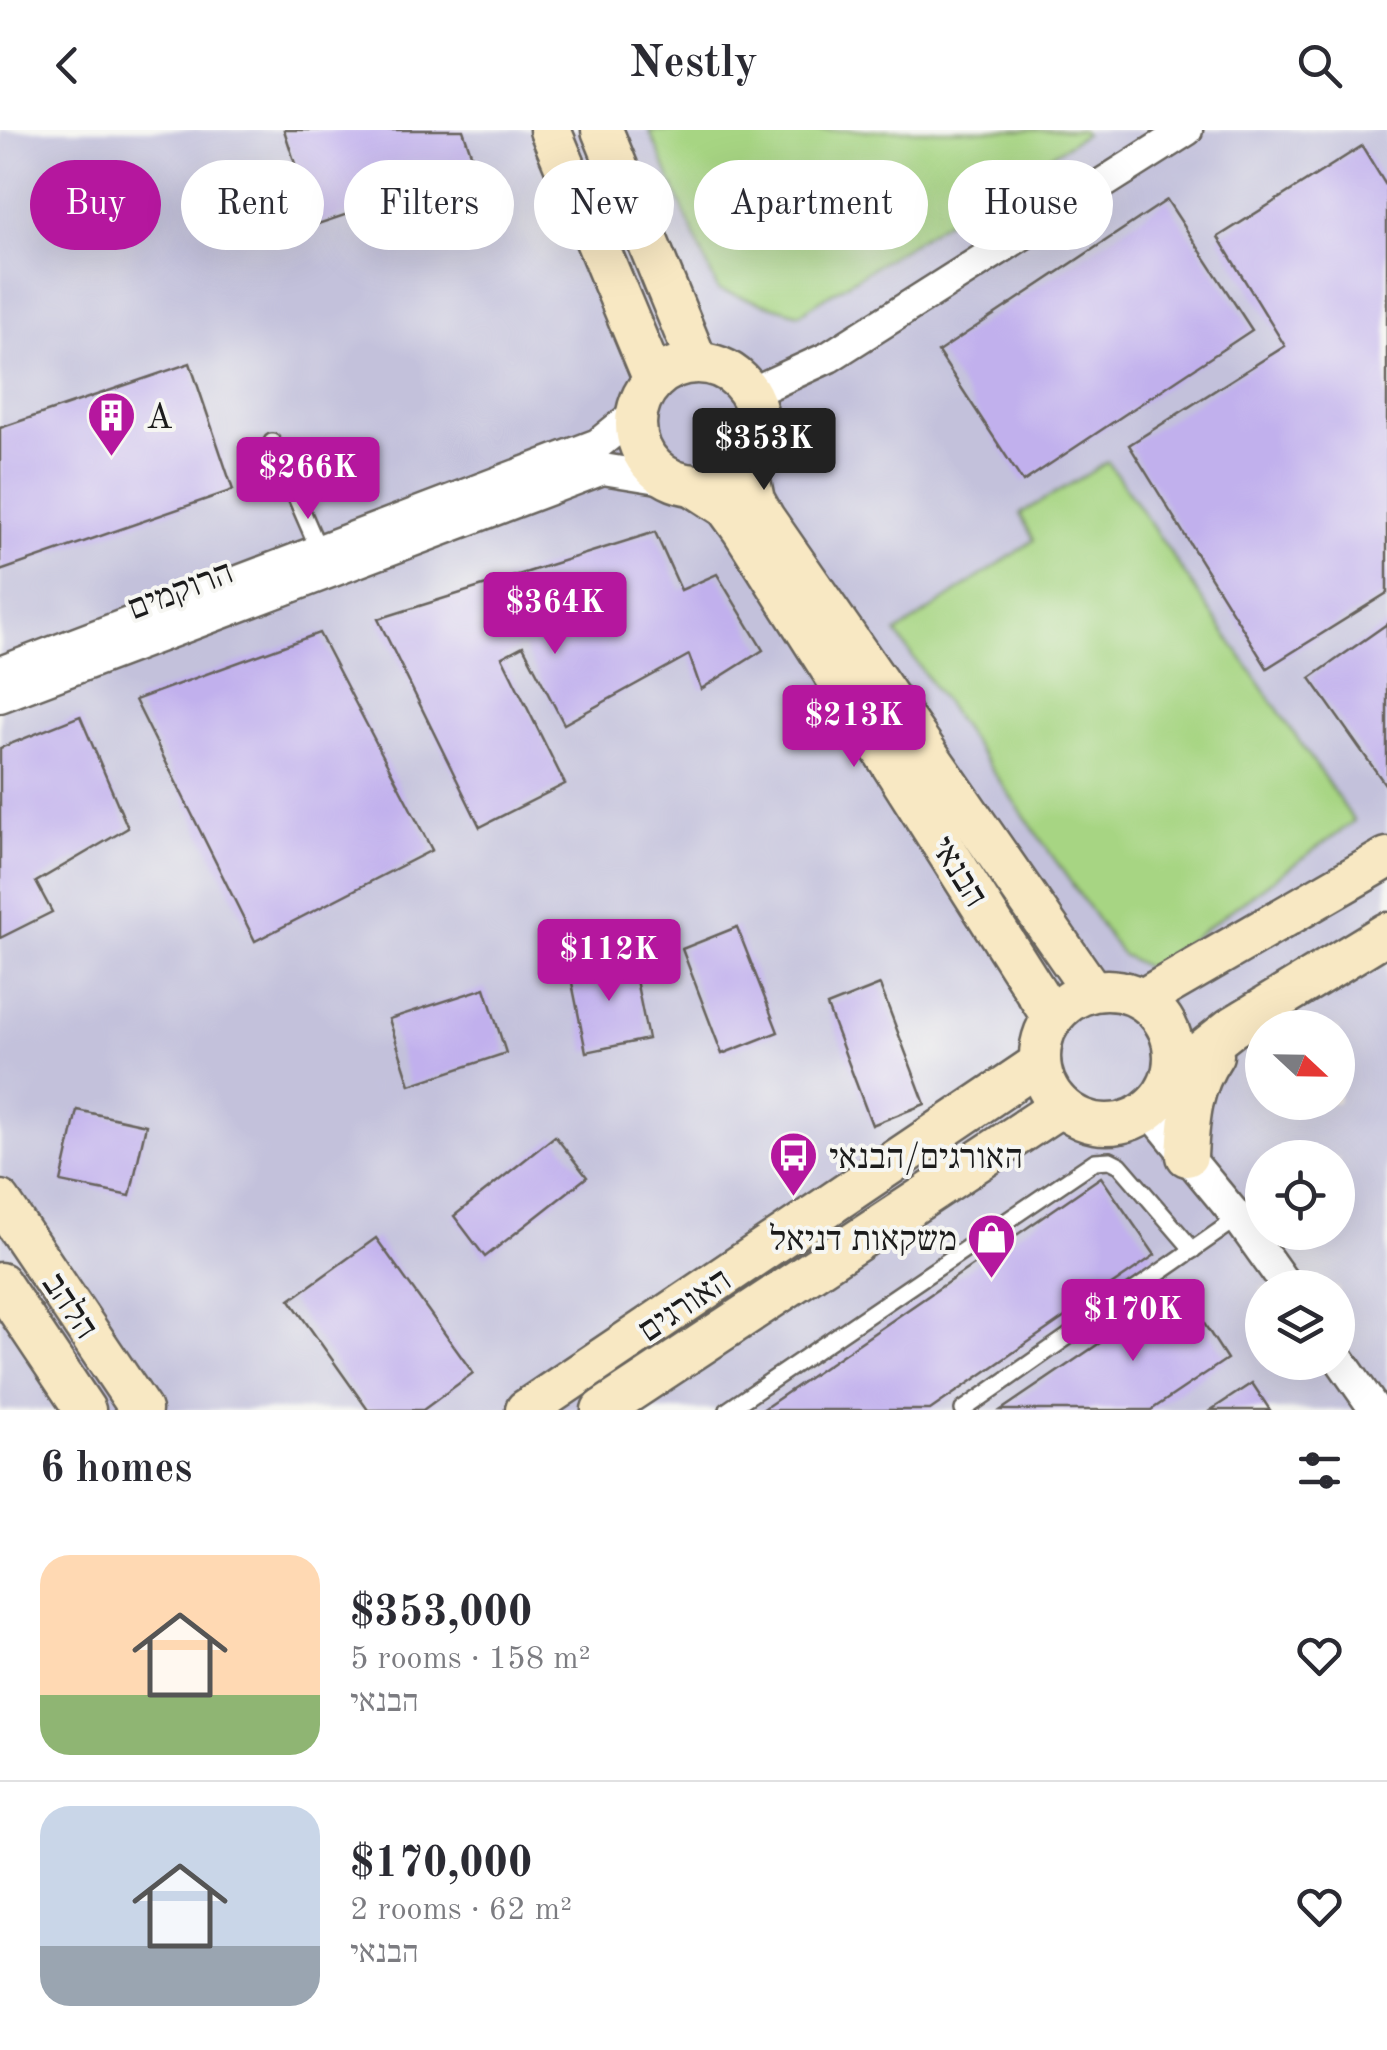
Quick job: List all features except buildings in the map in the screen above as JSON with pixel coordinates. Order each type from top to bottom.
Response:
[{"type":"street","points":[[550,130],[648,389]]},
{"type":"street","points":[[602,130],[697,362]]},
{"type":"street","points":[[751,393],[829,357],[1187,130]]},
{"type":"street","points":[[697,362],[728,370],[751,393],[759,428],[746,462],[731,476],[712,484],[682,483],[655,470],[637,436],[636,417],[648,389],[674,367],[697,362]]},
{"type":"street","name":"הרוקמים","points":[[0,672],[598,444],[630,418],[648,389]]},
{"type":"street","name":"הבנאי","points":[[746,462],[754,500],[764,518],[1092,991]]},
{"type":"street","name":"הרוקמים","points":[[0,697],[604,469],[682,483]]},
{"type":"street","name":"הבנאי","points":[[682,483],[726,507],[742,529],[1052,1017]]},
{"type":"street","points":[[1143,999],[1387,858]]},
{"type":"street","points":[[1172,1074],[1231,1028],[1387,932]]},
{"type":"street","points":[[1092,991],[1127,992],[1143,999],[1159,1013],[1170,1032],[1174,1052],[1172,1074],[1164,1094],[1149,1110],[1128,1121],[1104,1124],[1081,1119],[1061,1106],[1046,1086],[1040,1063],[1042,1039],[1052,1017],[1070,1000],[1092,991]]},
{"type":"street","points":[[1187,1156],[1190,1102],[1200,1074],[1231,1028]]},
{"type":"street","name":"האורגים","points":[[526,1410],[1040,1063]]},
{"type":"street","name":"האורגים","points":[[602,1410],[1061,1106]]},
{"type":"street","points":[[1149,1110],[1238,1218],[1275,1270]]},
{"type":"street","name":"הלהב","points":[[0,1201],[142,1410]]},
{"type":"street","name":"הלהב","points":[[0,1283],[85,1410]]},
{"type":"street","points":[[1354,1380],[1375,1410]]},
{"type":"lane","points":[[272,442],[319,550]]},
{"type":"lane","points":[[728,1410],[1096,1160],[1110,1160],[1120,1166],[1193,1250]]},
{"type":"lane","points":[[963,1410],[1238,1218]]},
{"type":"shaded area","points":[[0,130],[1387,130],[1387,1410],[0,1410]]},
{"type":"green space","points":[[649,130],[1082,130],[1085,134],[1044,160],[948,160],[948,220],[928,233],[928,160],[694,160],[694,234],[674,188],[674,160],[662,160]]},
{"type":"green space","points":[[701,250],[901,250],[799,314],[718,290]]},
{"type":"green space","points":[[1108,462],[1354,821],[1150,969],[1121,954],[896,633],[1034,540],[1020,514]]},
{"type":"place","name":"A","points":[[111,458]]},
{"type":"place","name":"האורגים/הבנאי","points":[[794,1198]]},
{"type":"place","name":"משקאות דניאל","points":[[992,1280]]}]
